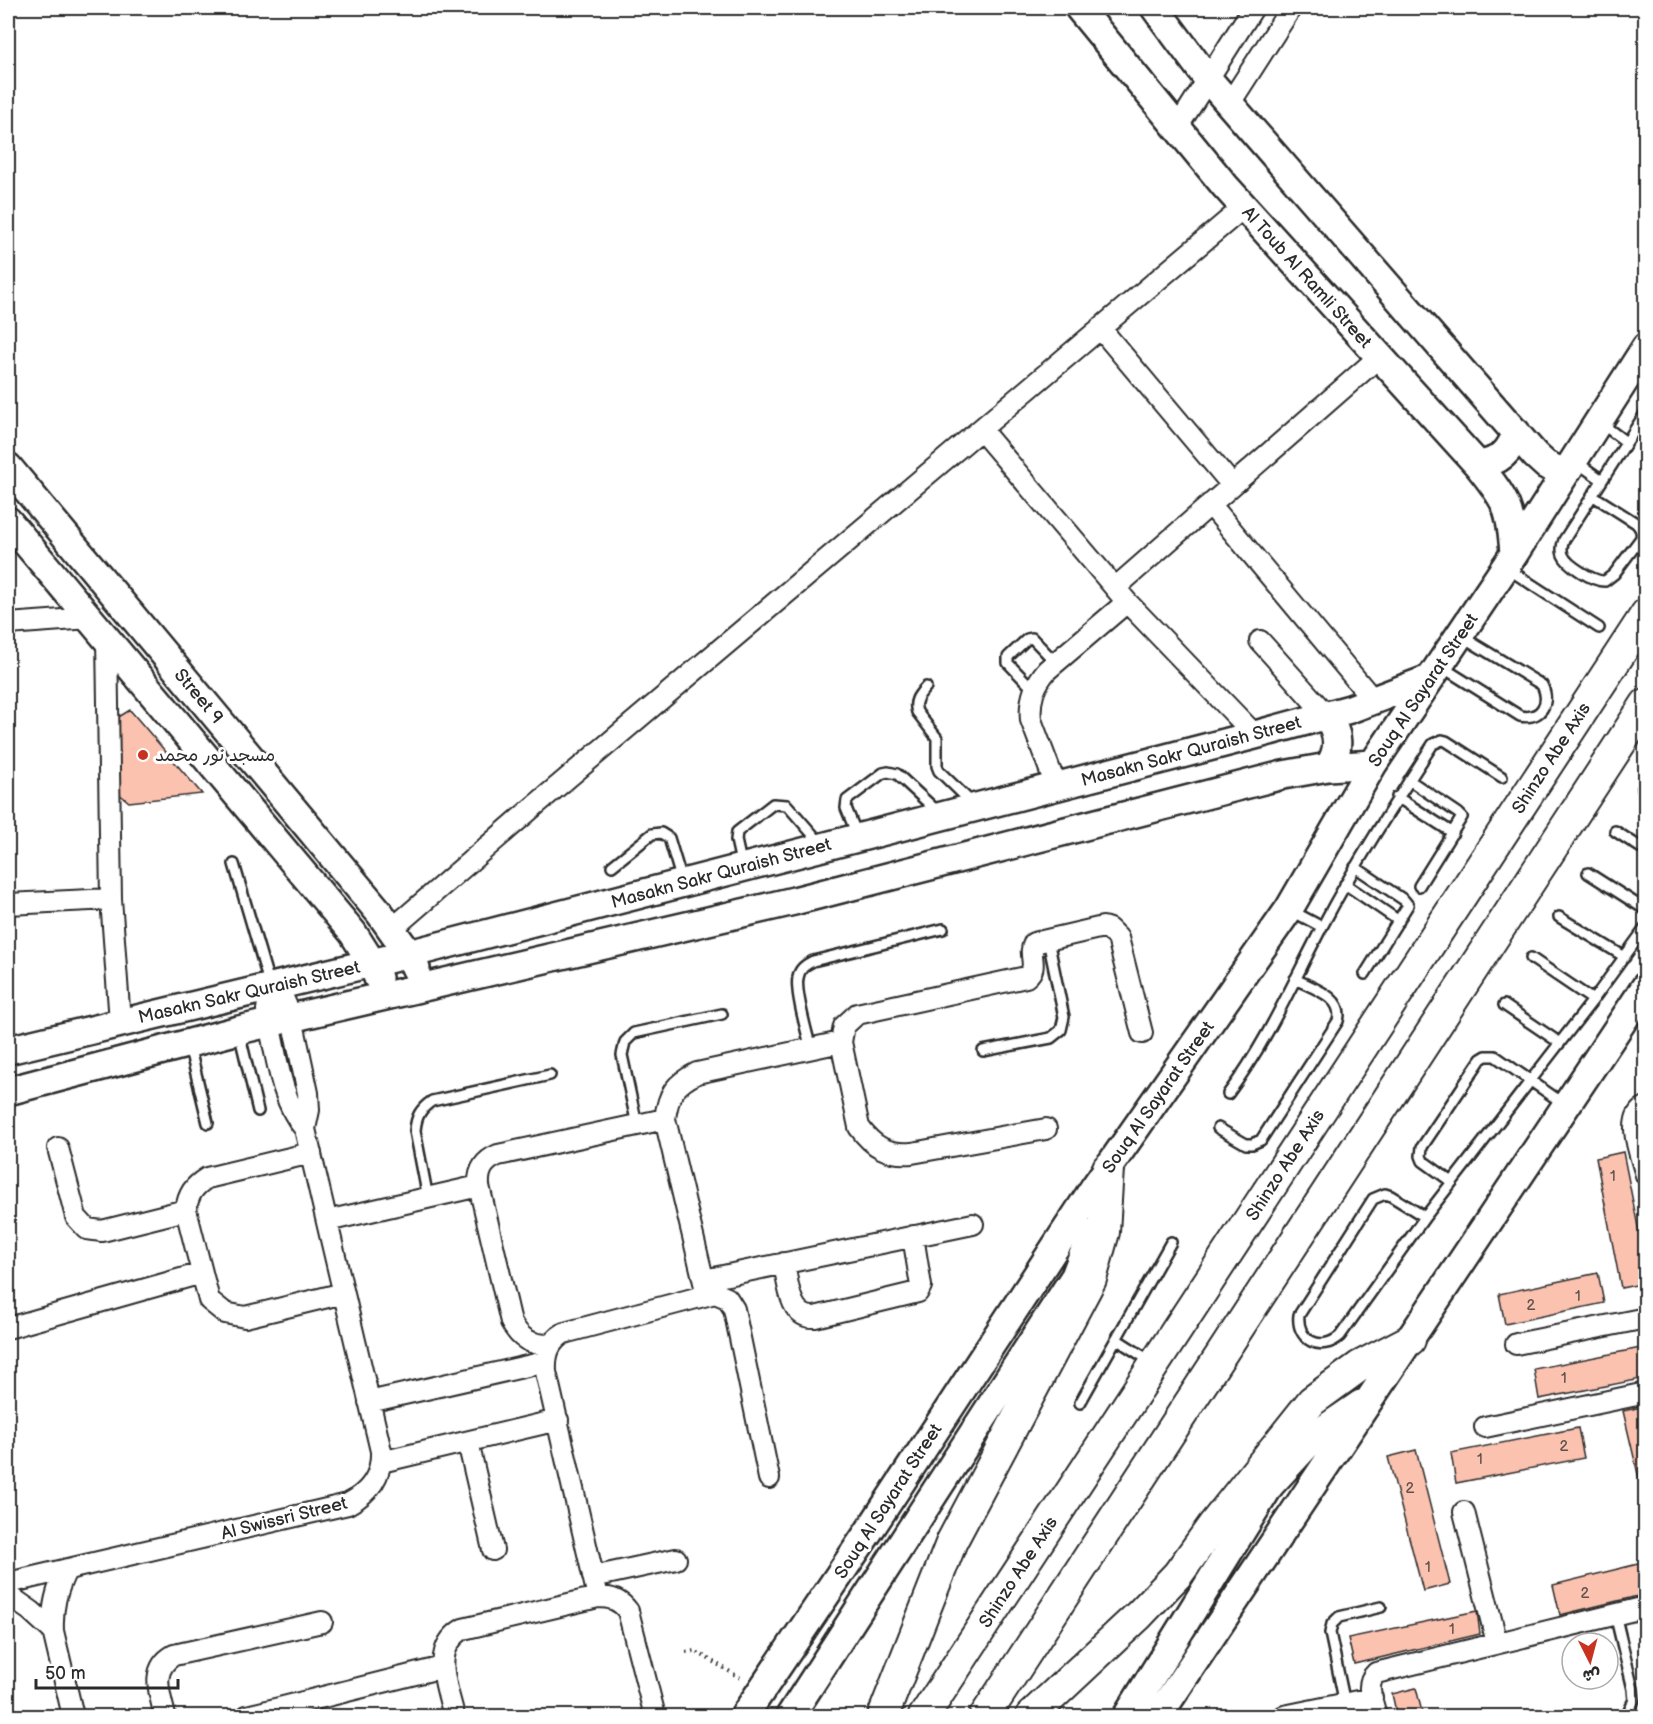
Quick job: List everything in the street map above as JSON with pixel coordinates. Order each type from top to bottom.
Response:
[{"type":"main road","name":"Shinzo Abe Axis","points":[[924,1716],[1646,614]]},
{"type":"main road","points":[[985,1716],[1646,704]]},
{"type":"main road","points":[[883,1716],[952,1541],[1091,1279],[1104,1232],[1101,1178]]},
{"type":"main road","points":[[1031,1716],[1139,1615],[1178,1574],[1214,1524],[1312,1401],[1360,1366],[1410,1340]]},
{"type":"street","name":"Al Toub Al Ramli Street","points":[[1079,8],[1244,207],[1478,465],[1505,502],[1510,516],[1509,560]]},
{"type":"street","points":[[1155,8],[1207,78],[1540,460],[1553,468],[1569,466]]},
{"type":"street","points":[[1177,128],[1253,8]]},
{"type":"street","points":[[1230,103],[1291,8]]},
{"type":"street","points":[[392,929],[532,808],[1244,207]]},
{"type":"street","points":[[1101,328],[1232,485]]},
{"type":"street","name":"Souq Al Sayarat Street","points":[[744,1716],[1101,1178],[1289,909],[1373,764],[1509,560],[1646,347]]},
{"type":"street","points":[[1056,786],[1031,720],[1031,699],[1039,679],[1210,504],[1380,356]]},
{"type":"street","points":[[981,430],[1121,595],[1255,735]]},
{"type":"street","points":[[1478,465],[1496,461],[1503,456],[1510,449],[1516,432]]},
{"type":"street","name":"Street 9","points":[[8,467],[392,929],[409,954],[424,987]]},
{"type":"street","points":[[1210,504],[1374,701]]},
{"type":"street","name":"Street 9","points":[[8,523],[99,628],[353,933],[372,963],[385,996]]},
{"type":"street","points":[[54,576],[81,554]]},
{"type":"street","points":[[8,624],[99,628],[111,899],[120,1022]]},
{"type":"street","points":[[1260,641],[1332,723],[1338,742],[1333,760],[1328,767]]},
{"type":"street","name":"Masakn Sakr Quraish Street","points":[[8,1050],[409,954],[1255,735],[1374,701],[1434,672]]},
{"type":"street","name":"Masakn Sakr Quraish Street","points":[[8,1091],[239,1030],[794,901],[1283,775],[1328,767],[1373,764]]},
{"type":"street","points":[[8,904],[111,899]]},
{"type":"street","points":[[1046,1129],[912,1153],[887,1152],[871,1142],[859,1127],[842,1042],[844,1026],[857,1014],[1026,977],[1034,967],[1031,946],[1037,941],[1103,927],[1118,938],[1142,1033]]},
{"type":"street","points":[[270,987],[267,1010],[280,1021],[288,1099],[305,1129],[381,1451],[381,1462],[558,1420]]},
{"type":"street","points":[[1158,1716],[1646,987]]},
{"type":"street","points":[[706,1288],[665,1119],[667,1104],[673,1090],[684,1080],[697,1073],[842,1042]]},
{"type":"street","points":[[1646,1107],[1636,1116],[1634,1126],[1646,1175]]},
{"type":"street","points":[[598,1597],[558,1420],[548,1353],[538,1345],[526,1341],[517,1333],[511,1322],[479,1186],[479,1176],[482,1166],[489,1159],[498,1155],[665,1119]]},
{"type":"street","points":[[58,1148],[76,1217],[87,1229],[102,1231],[186,1209]]},
{"type":"street","points":[[311,1153],[207,1178],[198,1183],[192,1191],[187,1200],[186,1209],[209,1300],[225,1313],[235,1317],[245,1317],[344,1293]]},
{"type":"street","points":[[791,1716],[1075,1276],[1090,1237],[1101,1178]]},
{"type":"street","points":[[327,1221],[479,1186]]},
{"type":"street","points":[[369,1402],[548,1353],[564,1333],[784,1263],[973,1224]]},
{"type":"street","points":[[784,1263],[795,1308],[803,1316],[815,1317],[918,1292],[921,1286],[913,1236]]},
{"type":"street","points":[[9,1322],[202,1273]]},
{"type":"street","points":[[706,1288],[721,1294],[732,1303],[769,1478]]},
{"type":"street","points":[[1516,1344],[1646,1318]]},
{"type":"street","points":[[1485,1427],[1646,1393]]},
{"type":"street","points":[[1127,1716],[1270,1485],[1312,1440],[1348,1412],[1372,1398]]},
{"type":"street","points":[[468,1442],[493,1550]]},
{"type":"street","name":"Al Swissri Street","points":[[8,1584],[348,1504],[371,1488],[378,1476],[381,1462]]},
{"type":"street","points":[[1464,1512],[1497,1642]]},
{"type":"street","points":[[593,1577],[676,1559]]},
{"type":"street","points":[[67,1569],[53,1605],[53,1631],[73,1716]]},
{"type":"street","points":[[8,1595],[31,1611],[53,1631]]},
{"type":"street","points":[[454,1716],[443,1655],[446,1644],[453,1635],[463,1629],[598,1597],[608,1597],[616,1600],[628,1611],[655,1716]]},
{"type":"street","points":[[1284,1716],[1345,1704],[1374,1707],[1370,1681],[1376,1672],[1646,1607]]},
{"type":"street","points":[[165,1716],[158,1673],[167,1659],[174,1655],[322,1622]]},
{"type":"street","points":[[247,1716],[444,1667]]},
{"type":"lane","points":[[1592,495],[1636,523],[1641,534],[1641,538],[1614,574],[1605,581],[1594,580],[1566,560],[1562,550],[1564,540],[1592,495],[1646,412]]},
{"type":"lane","points":[[1598,421],[1626,442]]},
{"type":"lane","points":[[1569,466],[1602,480]]},
{"type":"lane","points":[[1509,560],[1599,628]]},
{"type":"lane","points":[[1434,672],[1520,716],[1534,716],[1545,706],[1546,699],[1542,685],[1459,634]]},
{"type":"lane","points":[[1034,690],[1008,663],[1008,657],[1027,639],[1032,638],[1056,663]]},
{"type":"lane","points":[[926,687],[918,696],[915,707],[937,738],[937,766],[942,774],[976,807]]},
{"type":"lane","points":[[1228,1094],[1257,1054],[1345,884],[1397,797],[1433,744],[1442,740],[1502,777]]},
{"type":"lane","points":[[858,837],[846,808],[847,800],[883,773],[897,774],[942,816]]},
{"type":"lane","points":[[1409,780],[1461,815],[1461,820],[1419,886]]},
{"type":"lane","points":[[1397,797],[1453,833]]},
{"type":"lane","points":[[742,867],[736,840],[737,832],[778,803],[787,805],[823,846]]},
{"type":"lane","points":[[1615,831],[1646,851]]},
{"type":"lane","points":[[612,866],[652,834],[662,833],[669,838],[683,883]]},
{"type":"lane","points":[[234,864],[270,987]]},
{"type":"lane","points":[[1355,867],[1407,902],[1407,908],[1365,974]]},
{"type":"lane","points":[[1588,873],[1646,910]]},
{"type":"lane","points":[[1345,884],[1399,921]]},
{"type":"lane","points":[[1289,909],[1322,927]]},
{"type":"lane","points":[[1559,917],[1625,957]]},
{"type":"lane","points":[[1425,1217],[1391,1196],[1379,1195],[1373,1199],[1299,1315],[1299,1329],[1308,1341],[1321,1345],[1335,1341],[1340,1336],[1425,1217],[1593,1000],[1646,927]]},
{"type":"lane","points":[[811,1049],[798,985],[798,978],[806,964],[943,929]]},
{"type":"lane","points":[[983,1051],[1051,1038],[1061,1030],[1064,1017],[1048,938]]},
{"type":"lane","points":[[1531,958],[1593,1000]]},
{"type":"lane","points":[[1218,1128],[1246,1144],[1261,1140],[1338,1021],[1340,1011],[1336,1002],[1295,979]]},
{"type":"lane","points":[[1504,1005],[1560,1042]]},
{"type":"lane","points":[[637,1125],[622,1055],[625,1042],[634,1033],[722,1014]]},
{"type":"lane","points":[[239,1030],[258,1111]]},
{"type":"lane","points":[[188,1043],[208,1123]]},
{"type":"lane","points":[[1452,1182],[1423,1161],[1421,1151],[1478,1063],[1486,1056],[1495,1056],[1566,1105]]},
{"type":"lane","points":[[428,1198],[415,1131],[416,1122],[424,1106],[432,1101],[550,1075]]},
{"type":"lane","points":[[1080,1403],[1171,1242]]},
{"type":"lane","points":[[1116,1339],[1155,1364]]},
{"type":"lane","points":[[1345,1704],[1330,1633],[1332,1624],[1339,1617],[1381,1607]]},
{"type":"lane","points":[[1615,1614],[1633,1689],[1634,1700],[1626,1716]]},
{"type":"path","points":[[686,1652],[695,1651],[762,1690]]},
{"type":"building","name":"مسجد نور محمد","points":[[130,710],[202,794],[129,802],[118,793],[117,718]]},
{"type":"building","points":[[1623,1152],[1646,1267],[1646,1283],[1621,1288],[1596,1158]]},
{"type":"building","points":[[1598,1273],[1604,1303],[1505,1324],[1499,1294]]},
{"type":"building","points":[[1646,1347],[1646,1378],[1539,1399],[1534,1369]]},
{"type":"building","points":[[1646,1406],[1646,1508],[1623,1411]]},
{"type":"building","points":[[1578,1428],[1584,1458],[1456,1483],[1451,1453]]},
{"type":"building","points":[[1416,1450],[1450,1584],[1423,1591],[1388,1457]]},
{"type":"building","points":[[1646,1562],[1646,1594],[1560,1615],[1553,1585]]},
{"type":"building","points":[[1477,1611],[1480,1634],[1354,1664],[1348,1638]]},
{"type":"building","points":[[1416,1688],[1423,1716],[1397,1716],[1392,1694]]},
{"type":"place","name":"مسجد نور محمد","points":[[143,755]]}]
